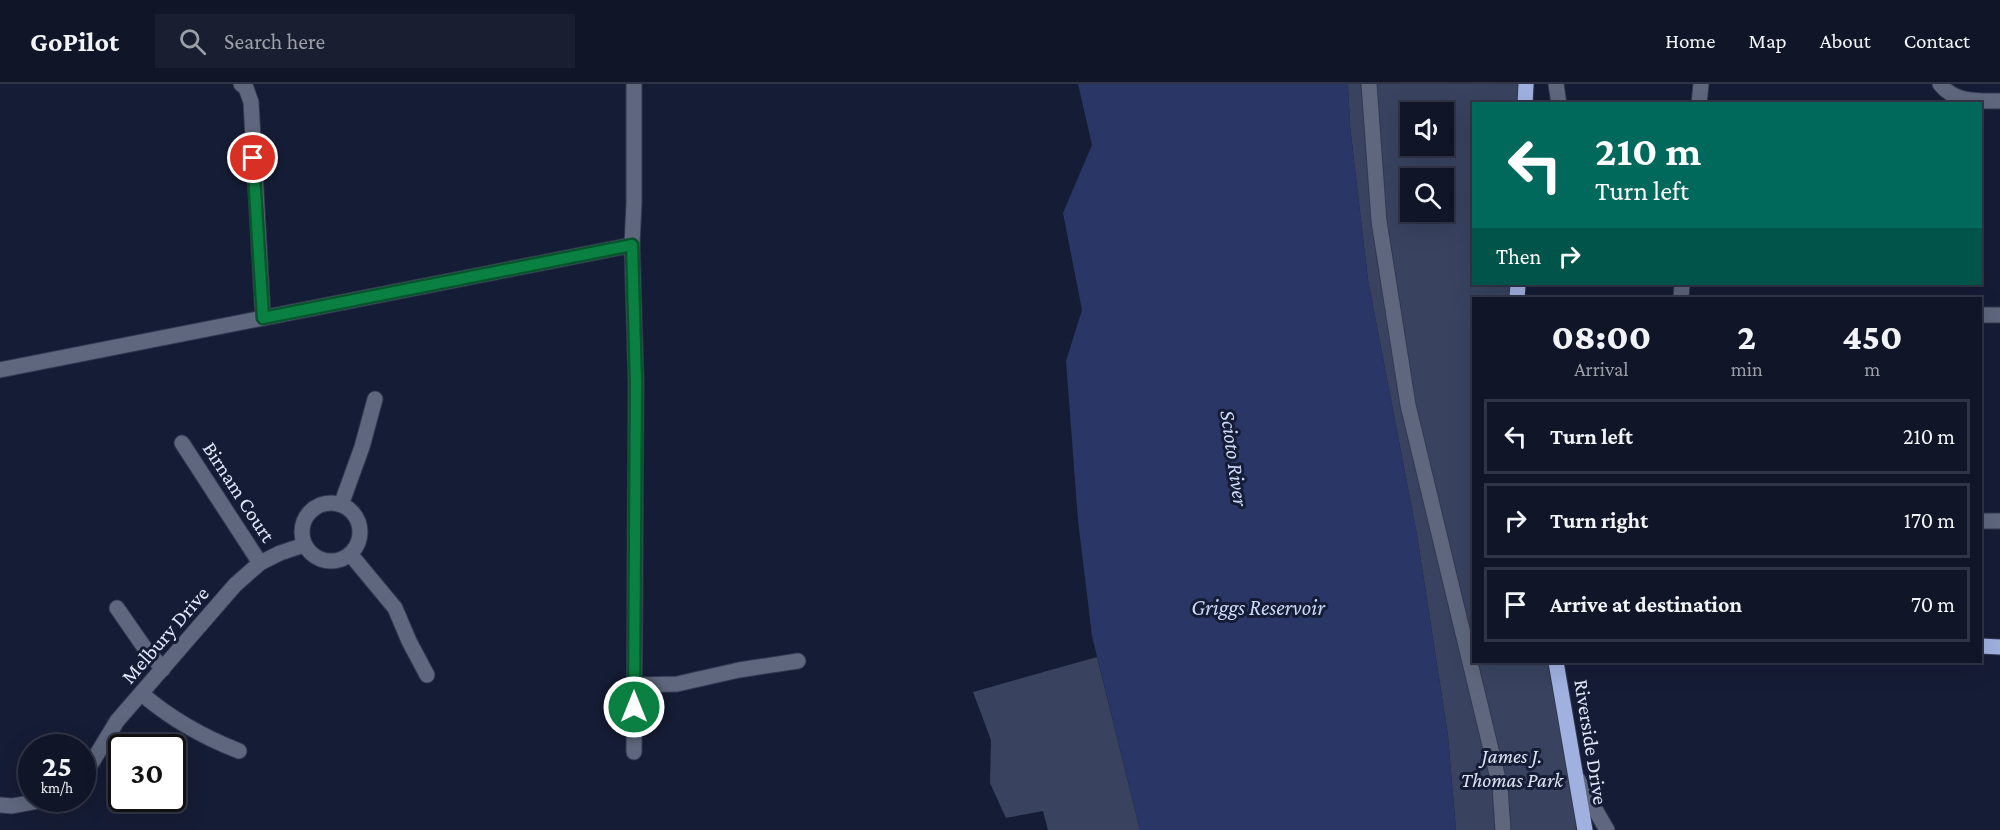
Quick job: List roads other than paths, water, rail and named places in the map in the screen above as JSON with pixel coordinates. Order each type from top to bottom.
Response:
[{"type":"main road","points":[[1525,102],[1526,84]]},
{"type":"main road","points":[[1982,646],[2000,647]]},
{"type":"main road","name":"Riverside Drive","points":[[1557,663],[1585,830]]},
{"type":"street","points":[[241,84],[246,88],[251,102],[263,318]]},
{"type":"street","points":[[634,84],[632,245],[636,382],[634,752]]},
{"type":"street","points":[[1370,84],[1379,221],[1408,405],[1500,787],[1503,830]]},
{"type":"street","points":[[1556,84],[1558,102]]},
{"type":"street","points":[[1699,102],[1701,84]]},
{"type":"street","points":[[1940,84],[1953,96],[1961,99],[2000,102]]},
{"type":"street","points":[[0,370],[632,245]]},
{"type":"street","points":[[1982,315],[2000,315]]},
{"type":"street","points":[[341,505],[363,447],[375,399]]},
{"type":"street","name":"Birnam Court","points":[[182,443],[260,563]]},
{"type":"street","points":[[324,504],[341,505],[355,515],[359,522],[360,540],[351,555],[343,560],[325,561],[309,552],[304,545],[302,528],[309,513],[324,504]]},
{"type":"street","points":[[1982,520],[2000,521]]},
{"type":"street","name":"Melbury Drive","points":[[96,756],[117,722],[235,585],[260,563],[304,545]]},
{"type":"street","points":[[351,555],[395,608],[427,675]]},
{"type":"street","points":[[117,608],[144,648],[163,669]]},
{"type":"street","points":[[634,685],[677,684],[739,670],[798,661]]},
{"type":"street","points":[[142,694],[163,712],[211,740],[239,751]]},
{"type":"street","points":[[1575,774],[1607,830]]},
{"type":"street","points":[[0,805],[18,805]]},
{"type":"water","name":"Griggs Reservoir","points":[[1078,84],[1348,84],[1350,126],[1368,280],[1417,535],[1448,736],[1456,830],[1140,830],[1092,636],[1078,520],[1066,361],[1082,310],[1063,213],[1092,145]]},
{"type":"water label","name":"Scioto River","points":[[1235,458]]},
{"type":"park label","name":"James J. Thomas Park","points":[[1512,768]]}]
